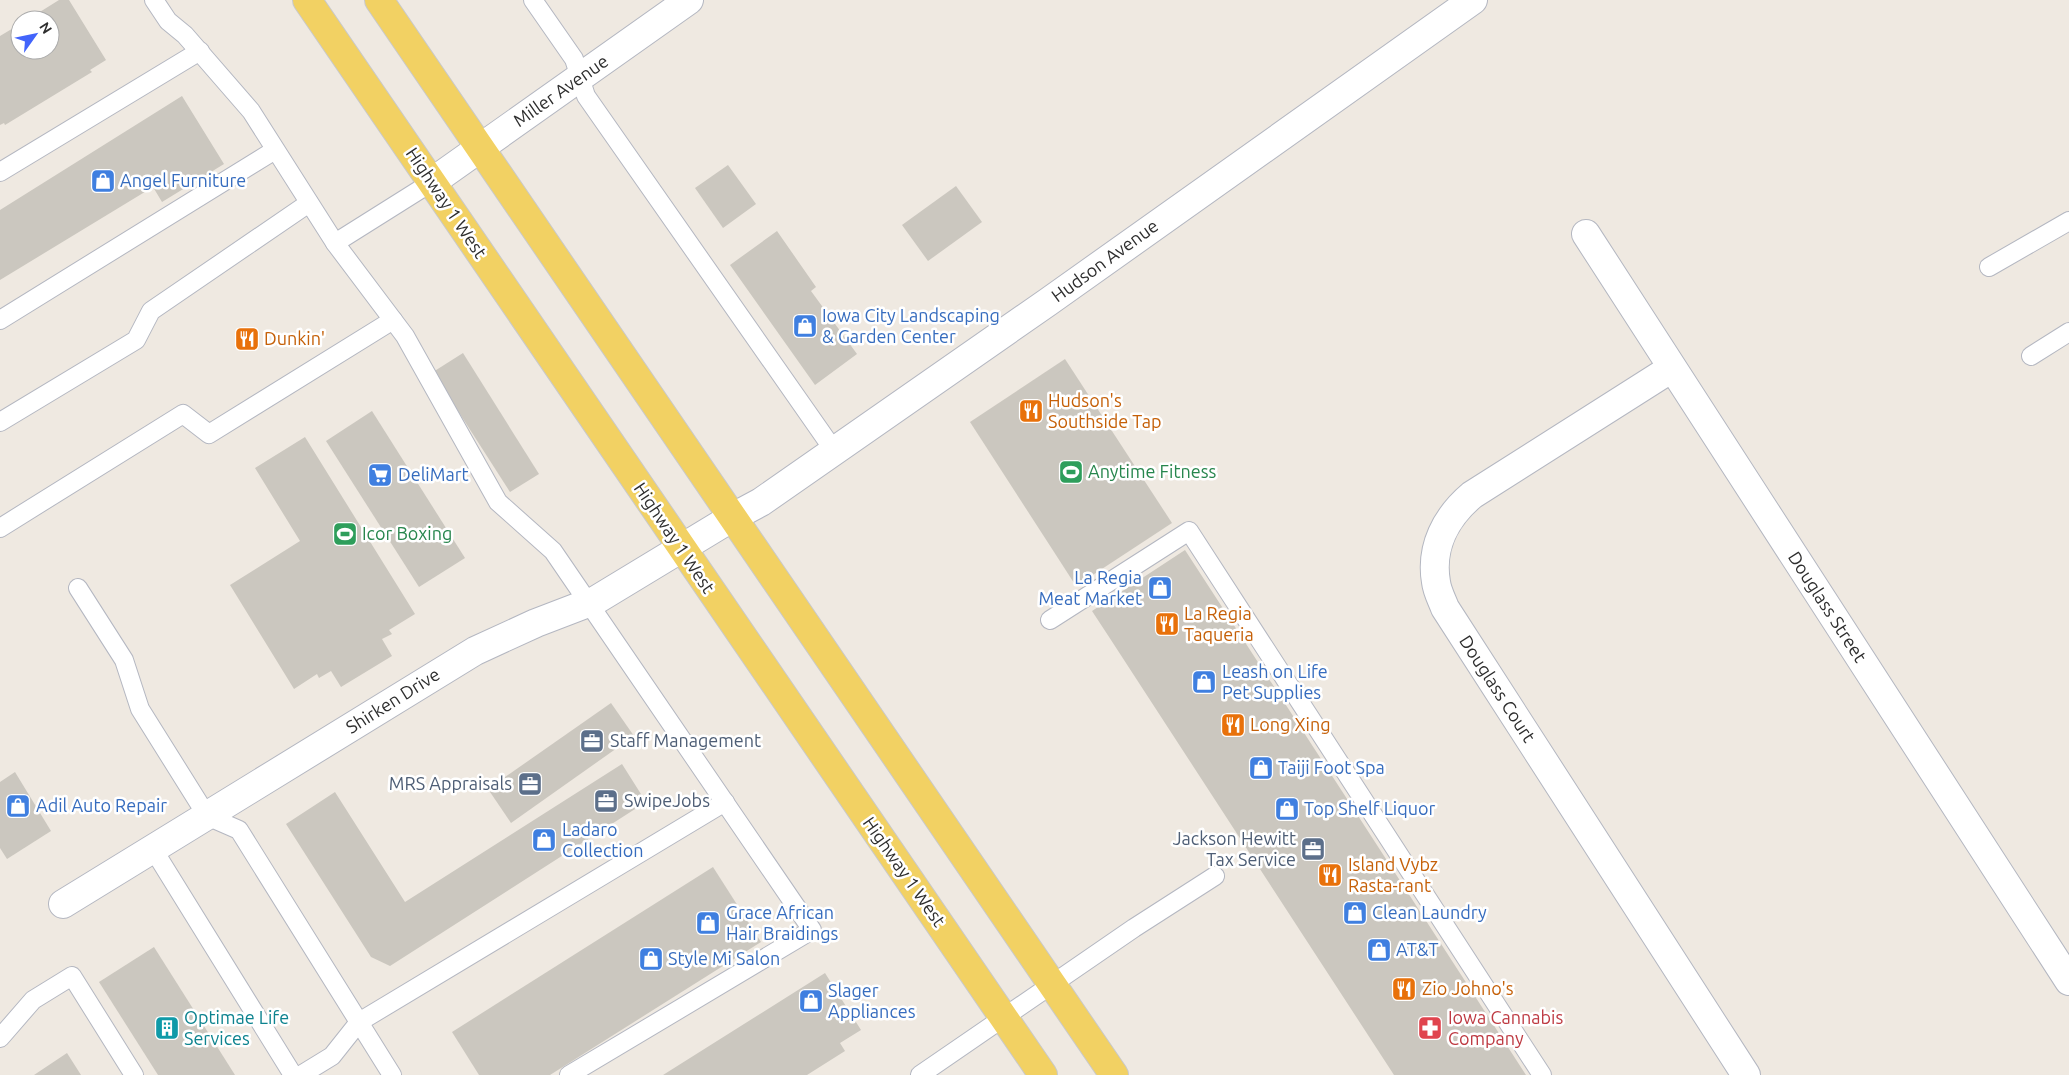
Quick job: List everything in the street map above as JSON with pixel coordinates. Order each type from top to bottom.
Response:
[{"type":"main road","name":"Highway 1 West","points":[[307,0],[681,549],[1043,1075]]},
{"type":"main road","points":[[379,0],[1114,1075]]},
{"type":"street","name":"Miller Avenue","points":[[432,182],[689,0]]},
{"type":"street","name":"Hudson Avenue","points":[[733,517],[761,502],[835,452],[1473,0]]},
{"type":"street","name":"Douglass Street","points":[[1586,234],[2069,981]]},
{"type":"street","name":"Douglass Court","points":[[1672,368],[1472,495],[1457,508],[1444,528],[1435,554],[1436,582],[1445,608],[1746,1075]]},
{"type":"street","name":"Shirken Drive","points":[[63,904],[475,651],[536,623],[590,602],[733,517]]},
{"type":"lane","points":[[154,0],[168,21],[200,51],[250,111],[335,243],[405,336],[498,502],[553,550],[812,930],[569,1075]]},
{"type":"lane","points":[[533,0],[574,59],[586,96],[647,186],[835,452]]},
{"type":"lane","points":[[0,172],[200,51]]},
{"type":"lane","points":[[0,320],[276,150]]},
{"type":"lane","points":[[335,243],[432,182]]},
{"type":"lane","points":[[0,422],[136,340],[152,311],[309,203]]},
{"type":"lane","points":[[1989,267],[2069,221]]},
{"type":"lane","points":[[0,528],[182,414],[209,434],[393,320]]},
{"type":"lane","points":[[2031,356],[2069,332]]},
{"type":"lane","points":[[1050,620],[1190,531],[1542,1075]]},
{"type":"lane","points":[[78,588],[124,660],[140,709],[207,816],[239,830],[392,1075]]},
{"type":"lane","points":[[301,1075],[332,1056],[359,1022],[725,802]]},
{"type":"lane","points":[[153,849],[293,1075]]},
{"type":"lane","points":[[920,1075],[1214,876]]},
{"type":"lane","points":[[0,1038],[33,1000],[72,976],[134,1075]]},
{"type":"building","points":[[59,0],[69,0],[106,60],[90,70],[92,72],[5,125],[4,123],[0,125],[0,36],[10,30],[10,60],[60,60],[60,10],[43,10]]},
{"type":"building","points":[[182,96],[224,164],[162,202],[153,187],[0,280],[0,210]]},
{"type":"building","points":[[728,165],[756,204],[723,228],[695,188]]},
{"type":"building","points":[[956,186],[982,222],[928,261],[902,225]]},
{"type":"building","name":"Iowa City Landscaping & Garden Center","points":[[777,231],[816,287],[811,291],[857,354],[815,385],[730,265]]},
{"type":"building","points":[[463,353],[539,474],[510,492],[433,372]]},
{"type":"building","points":[[1065,359],[1172,523],[1076,586],[970,422]]},
{"type":"building","points":[[372,411],[465,558],[419,587],[326,441]]},
{"type":"building","points":[[305,437],[415,614],[389,630],[392,634],[382,639],[392,656],[341,687],[331,671],[319,678],[317,674],[294,689],[230,585],[300,541],[255,468]]},
{"type":"building","points":[[1185,550],[1526,1075],[1394,1075],[1092,611]]},
{"type":"building","points":[[611,703],[634,736],[511,823],[488,789]]},
{"type":"building","points":[[622,764],[646,802],[390,966],[371,957],[286,824],[335,792],[405,902]]},
{"type":"building","name":"Adil Auto Repair","points":[[15,772],[51,831],[7,859],[0,848],[0,782]]},
{"type":"building","points":[[713,867],[761,942],[550,1075],[479,1075],[452,1032]]},
{"type":"building","name":"Optimae Life Services","points":[[154,947],[235,1075],[158,1075],[99,982]]},
{"type":"building","name":"Slager Appliances","points":[[825,973],[861,1030],[840,1043],[845,1051],[807,1075],[663,1075]]},
{"type":"building","points":[[67,1053],[81,1075],[34,1075]]},
{"type":"place","name":"Angel Furniture","points":[[103,181]]},
{"type":"place","name":"Iowa City Landscaping & Garden Center","points":[[805,326]]},
{"type":"place","name":"Dunkin'","points":[[247,339]]},
{"type":"place","name":"Hudson's Southside Tap","points":[[1031,411]]},
{"type":"place","name":"Anytime Fitness","points":[[1071,472]]},
{"type":"place","name":"DeliMart","points":[[380,475]]},
{"type":"place","name":"Icor Boxing","points":[[345,534]]},
{"type":"place","name":"La Regia Meat Market","points":[[1160,588]]},
{"type":"place","name":"La Regia Taqueria","points":[[1167,624]]},
{"type":"place","name":"Leash on Life Pet Supplies","points":[[1204,682]]},
{"type":"place","name":"Long Xing","points":[[1233,725]]},
{"type":"place","name":"Staff Management","points":[[592,741]]},
{"type":"place","name":"Taiji Foot Spa","points":[[1261,768]]},
{"type":"place","name":"MRS Appraisals","points":[[530,784]]},
{"type":"place","name":"SwipeJobs","points":[[606,801]]},
{"type":"place","name":"Adil Auto Repair","points":[[18,806]]},
{"type":"place","name":"Top Shelf Liquor","points":[[1287,809]]},
{"type":"place","name":"Ladaro Collection","points":[[544,840]]},
{"type":"place","name":"Jackson Hewitt Tax Service","points":[[1313,849]]},
{"type":"place","name":"Island Vybz Rasta-rant","points":[[1330,875]]},
{"type":"place","name":"Clean Laundry","points":[[1355,913]]},
{"type":"place","name":"Grace African Hair Braidings","points":[[708,923]]},
{"type":"place","name":"AT&T","points":[[1379,950]]},
{"type":"place","name":"Style Mi Salon","points":[[651,959]]},
{"type":"place","name":"Zio Johno's","points":[[1404,989]]},
{"type":"place","name":"Slager Appliances","points":[[811,1001]]},
{"type":"place","name":"Optimae Life Services","points":[[167,1028]]},
{"type":"place","name":"Iowa Cannabis Company","points":[[1430,1028]]}]
